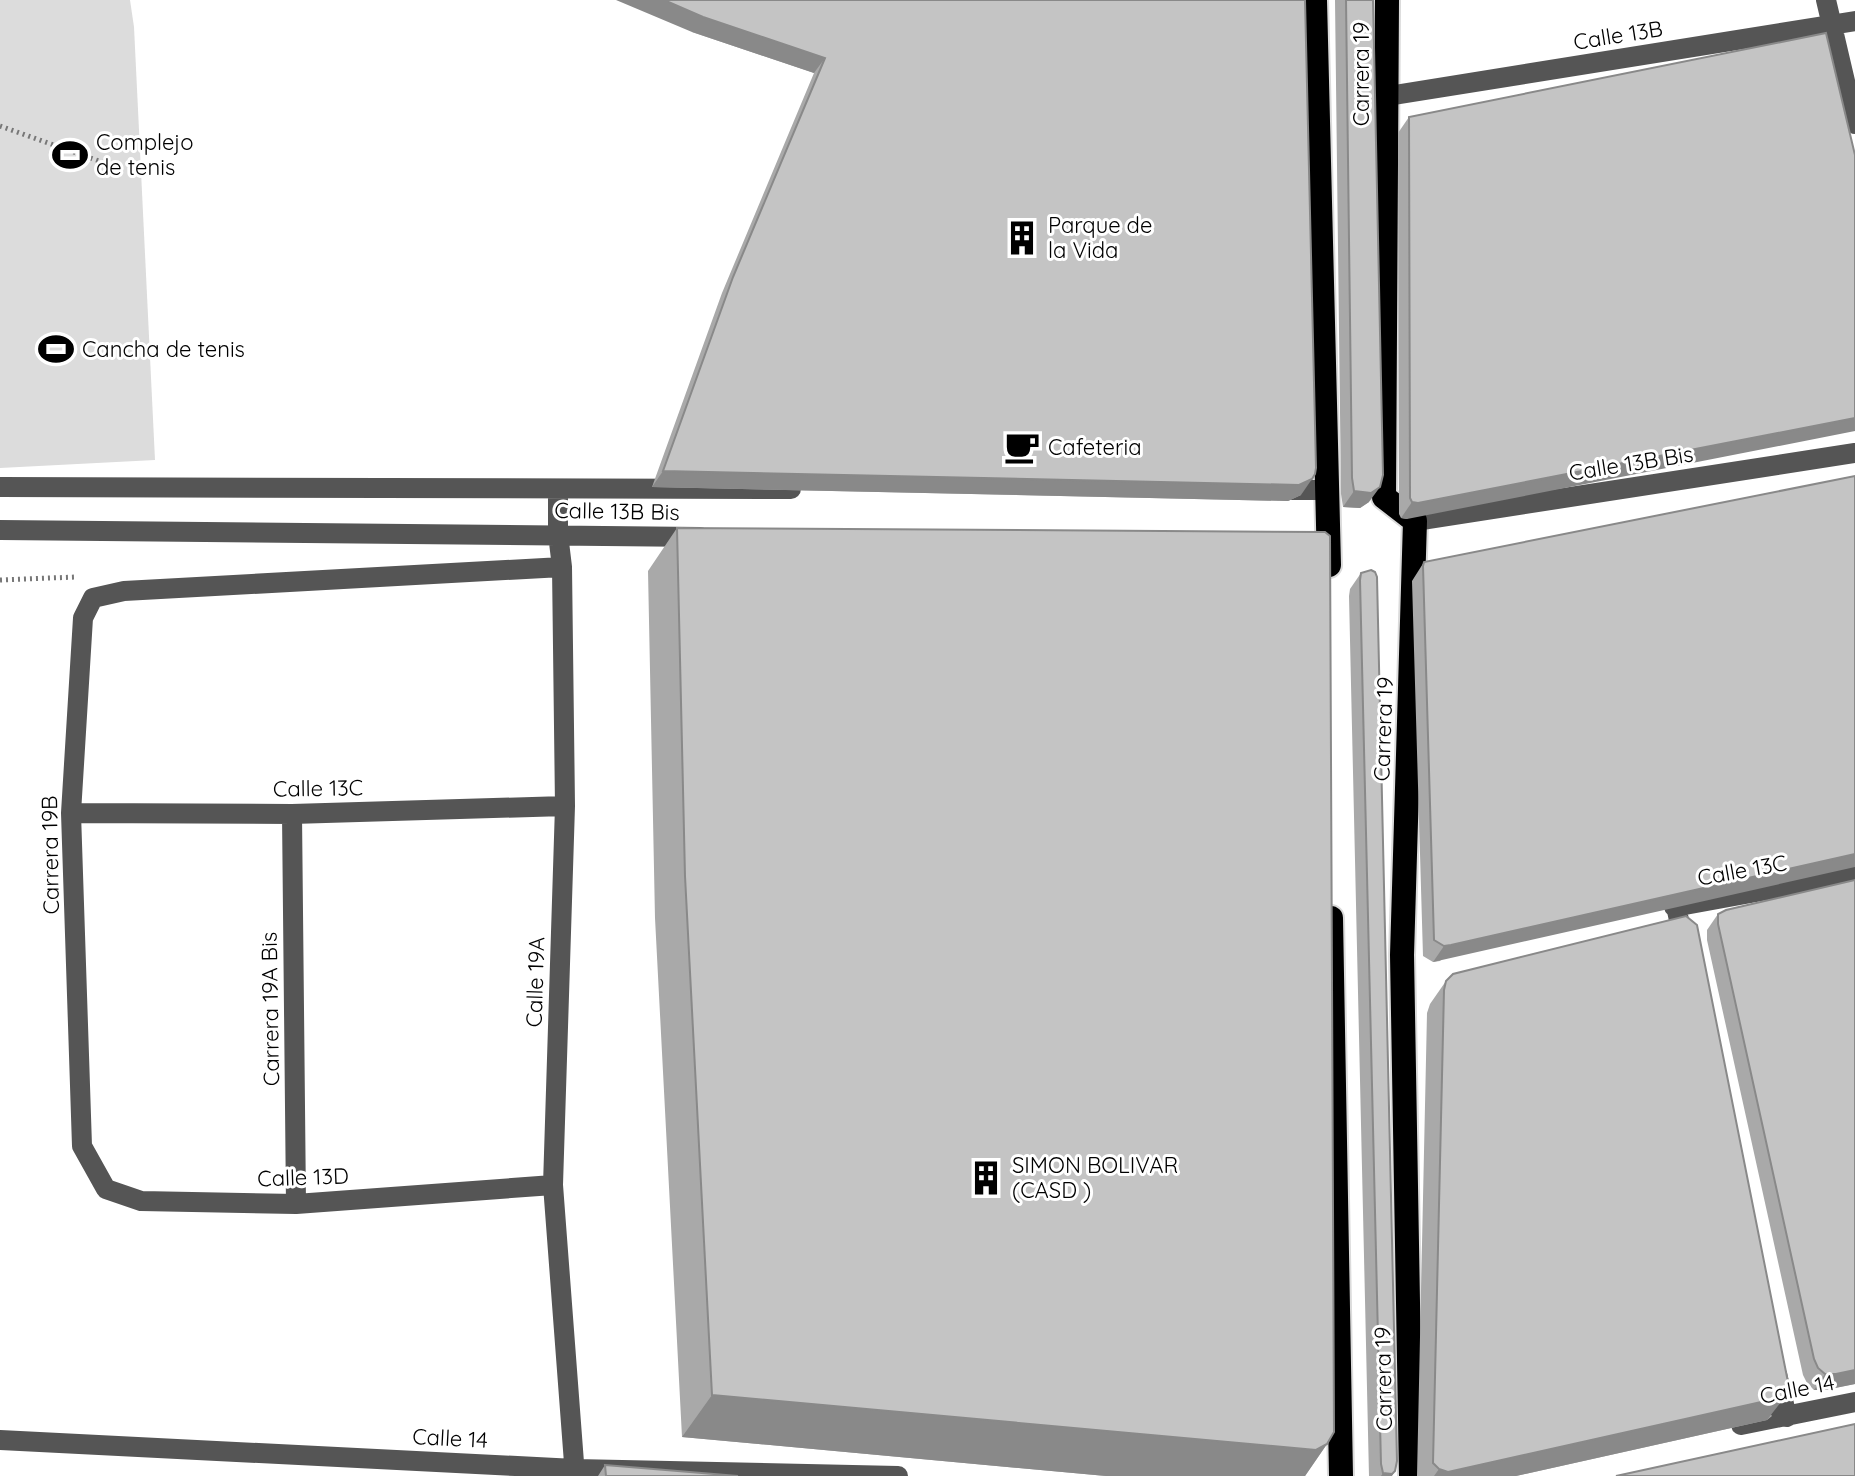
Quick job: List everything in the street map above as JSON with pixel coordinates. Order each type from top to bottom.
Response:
[{"type":"highway","name":"Carrera 19","points":[[1315,0],[1327,490],[1321,546],[1329,589]]},
{"type":"highway","name":"Carrera 19","points":[[1387,0],[1384,497],[1415,521],[1410,954],[1411,1476]]},
{"type":"highway","name":"Carrera 19","points":[[1331,901],[1341,1476]]},
{"type":"street","points":[[1826,0],[1855,124]]},
{"type":"street","name":"Calle 13B","points":[[1388,96],[1855,21]]},
{"type":"street","name":"Calle 13B Bis","points":[[1415,521],[1855,453]]},
{"type":"street","name":"Calle 13B Bis","points":[[0,487],[809,489]]},
{"type":"street","name":"Calle 19A","points":[[558,489],[565,806],[553,1185],[575,1472]]},
{"type":"street","points":[[1264,490],[1327,490]]},
{"type":"street","name":"Calle 13B Bis","points":[[0,530],[715,537]]},
{"type":"street","name":"Carrera 19B","points":[[82,1146],[71,813],[83,618],[93,598],[124,591],[562,567]]},
{"type":"street","name":"Calle 13C","points":[[71,813],[292,814],[565,806]]},
{"type":"street","name":"Carrera 19A Bis","points":[[292,814],[296,1204]]},
{"type":"street","name":"Calle 13C","points":[[1689,968],[1668,908],[1855,874]]},
{"type":"street","name":"Calle 13D","points":[[82,1146],[106,1189],[141,1201],[296,1204],[553,1185]]},
{"type":"street","points":[[1773,1355],[1787,1417]]},
{"type":"street","name":"Calle 14","points":[[1726,1428],[1855,1402]]},
{"type":"street","name":"Calle 14","points":[[0,1440],[575,1472],[898,1476]]},
{"type":"path","points":[[0,126],[116,167]]},
{"type":"shaded area","name":"Complejo de tenis","points":[[0,0],[130,0],[134,27],[155,460],[0,468]]},
{"type":"building","name":"Parque de la Vida","points":[[664,0],[1305,0],[1316,468],[1312,479],[1299,485],[663,471],[733,277],[825,58],[703,17]]},
{"type":"building","points":[[1346,0],[1373,0],[1383,475],[1380,487],[1371,493],[1354,491],[1352,478]]},
{"type":"building","points":[[1826,33],[1855,155],[1855,418],[1412,502],[1409,117]]},
{"type":"building","points":[[1855,476],[1855,854],[1451,945],[1444,946],[1434,940],[1424,562]]},
{"type":"building","name":"SIMON BOLIVAR (CASD )","points":[[677,528],[1325,532],[1330,536],[1334,1432],[1327,1444],[1316,1450],[712,1395],[685,876]]},
{"type":"building","points":[[1371,570],[1377,577],[1397,1461],[1392,1474],[1383,1473],[1381,1464],[1360,580],[1361,573]]},
{"type":"building","points":[[1855,880],[1855,1370],[1825,1374],[1814,1359],[1718,914]]},
{"type":"building","points":[[1686,916],[1697,925],[1788,1393],[1784,1397],[1448,1472],[1439,1469],[1433,1463],[1446,981],[1453,974]]},
{"type":"building","points":[[1855,1424],[1855,1476],[1616,1476]]},
{"type":"building","points":[[605,1465],[738,1476],[606,1476]]},
{"type":"place","name":"Complejo de tenis","points":[[70,155]]},
{"type":"place","name":"Parque de la Vida","points":[[1022,238]]},
{"type":"place","name":"Cancha de tenis","points":[[56,349]]},
{"type":"place","name":"Cafeteria","points":[[1022,447]]},
{"type":"place","name":"SIMON BOLIVAR (CASD )","points":[[986,1178]]}]
